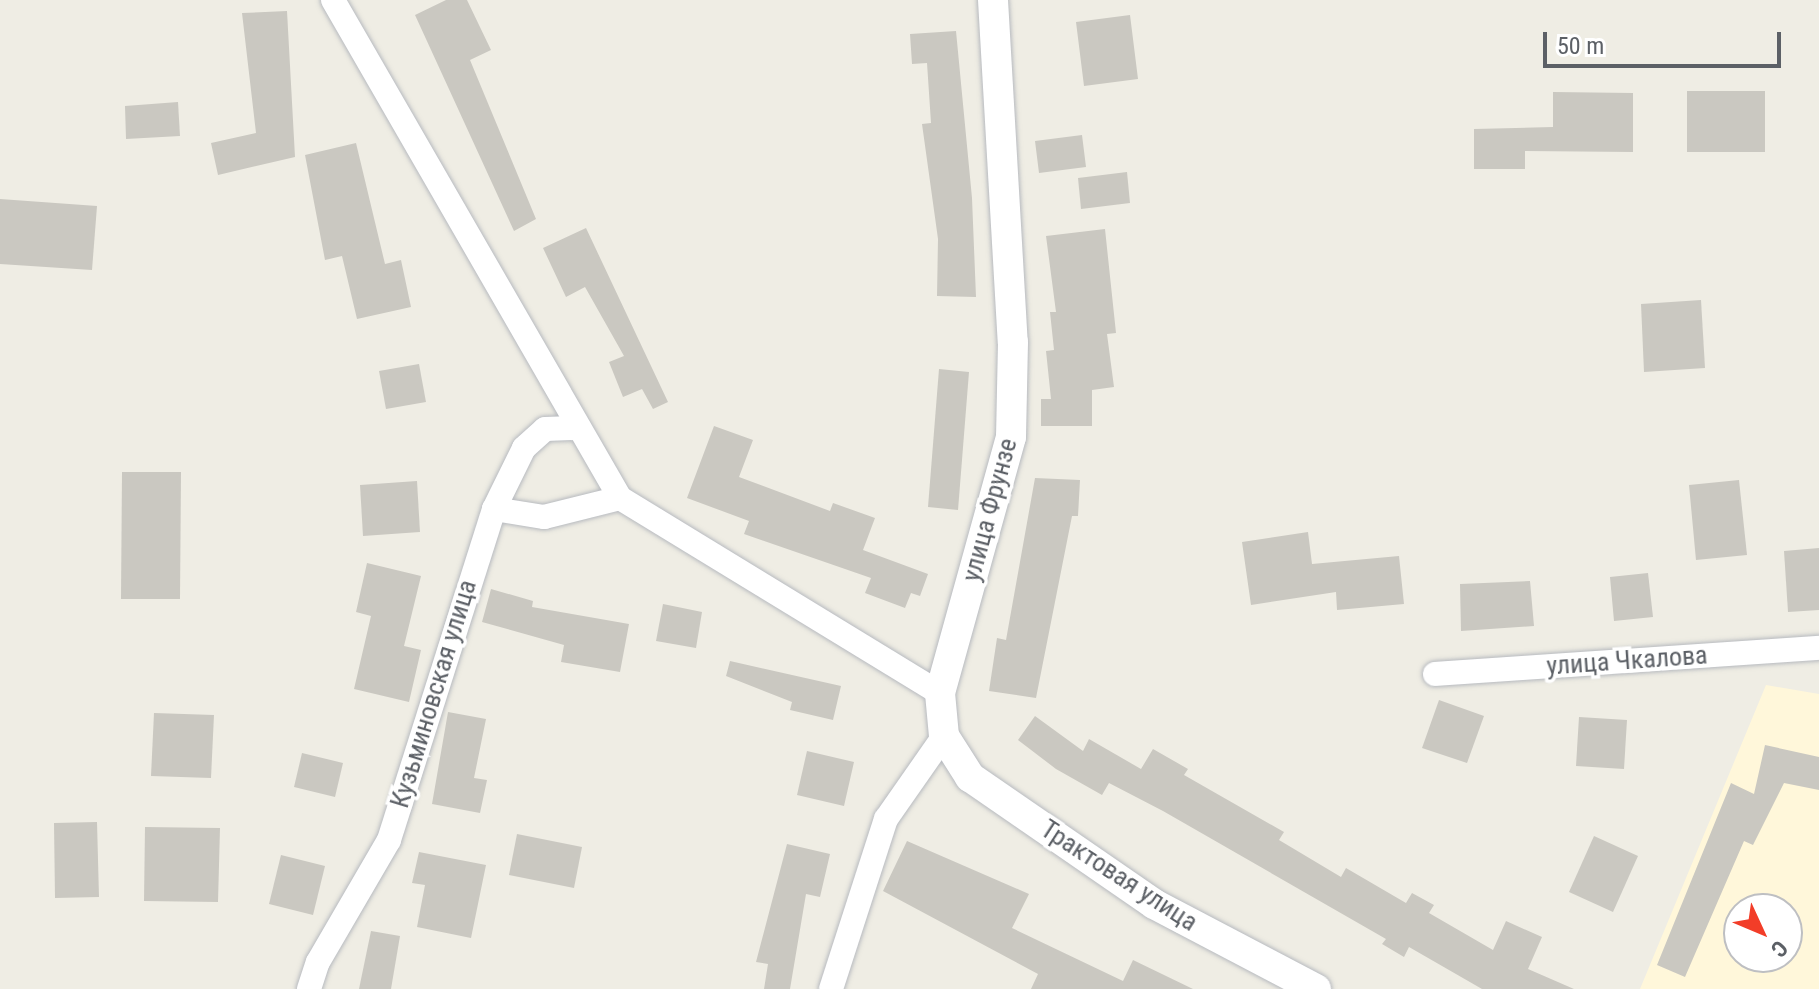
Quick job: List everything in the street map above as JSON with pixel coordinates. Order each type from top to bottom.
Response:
[{"type":"street","points":[[333,0],[620,498],[940,693]]},
{"type":"street","name":"улица Фрунзе","points":[[944,736],[940,693],[1011,437],[1013,342],[993,0]]},
{"type":"street","name":"Кузьминовская улица","points":[[309,989],[318,962],[389,840],[494,509],[524,448],[545,429],[579,428]]},
{"type":"street","points":[[494,509],[544,517],[620,498]]},
{"type":"street","name":"улица Чкалова","points":[[1435,674],[1819,648]]},
{"type":"street","points":[[831,989],[886,819],[944,736]]},
{"type":"street","name":"Трактовая улица","points":[[944,736],[970,777],[1154,904],[1316,989]]},
{"type":"shaded area","points":[[1766,685],[1819,694],[1819,989],[1640,989]]},
{"type":"building","points":[[446,0],[467,0],[491,50],[470,60],[536,219],[514,231],[415,15]]},
{"type":"building","points":[[287,11],[295,157],[218,175],[211,143],[256,133],[242,13]]},
{"type":"building","points":[[1130,15],[1138,79],[1084,86],[1076,22]]},
{"type":"building","points":[[956,31],[972,198],[976,297],[937,296],[938,239],[922,124],[931,123],[927,63],[912,64],[910,34]]},
{"type":"building","points":[[1687,91],[1765,91],[1765,152],[1687,152]]},
{"type":"building","points":[[1553,92],[1633,93],[1633,152],[1525,151],[1525,169],[1474,169],[1474,129],[1553,127]]},
{"type":"building","points":[[178,102],[180,136],[126,139],[125,106]]},
{"type":"building","points":[[1082,135],[1086,167],[1039,173],[1035,141]]},
{"type":"building","points":[[356,143],[385,264],[401,260],[411,307],[357,319],[342,256],[325,260],[305,155]]},
{"type":"building","points":[[1127,172],[1130,203],[1081,209],[1078,178]]},
{"type":"building","points":[[0,199],[97,206],[92,270],[0,264]]},
{"type":"building","points":[[586,228],[668,402],[653,409],[642,389],[623,397],[609,362],[624,356],[585,287],[566,297],[543,248]]},
{"type":"building","points":[[1105,229],[1116,333],[1107,334],[1114,387],[1092,390],[1092,426],[1041,426],[1041,399],[1051,399],[1046,351],[1054,350],[1050,312],[1056,312],[1046,236]]},
{"type":"building","points":[[1701,300],[1705,368],[1644,372],[1641,304]]},
{"type":"building","points":[[419,364],[426,402],[386,409],[379,371]]},
{"type":"building","points":[[939,369],[969,372],[958,510],[928,507]]},
{"type":"building","points":[[714,426],[753,440],[739,477],[830,511],[833,503],[875,518],[863,550],[928,574],[920,596],[911,593],[905,608],[865,593],[871,578],[744,534],[749,521],[687,498]]},
{"type":"building","points":[[122,472],[181,472],[180,599],[121,599]]},
{"type":"building","points":[[1035,478],[1080,480],[1078,516],[1072,516],[1036,698],[989,691],[997,638],[1006,640]]},
{"type":"building","points":[[1739,480],[1747,555],[1696,560],[1689,485]]},
{"type":"building","points":[[417,481],[420,532],[363,536],[360,485]]},
{"type":"building","points":[[1308,532],[1312,564],[1399,556],[1404,604],[1337,610],[1336,592],[1251,605],[1242,542]]},
{"type":"building","points":[[1819,548],[1819,610],[1788,612],[1784,551]]},
{"type":"building","points":[[367,563],[421,576],[404,646],[421,650],[409,702],[354,689],[371,616],[356,612]]},
{"type":"building","points":[[1648,573],[1653,617],[1614,621],[1610,577]]},
{"type":"building","points":[[1530,581],[1534,626],[1461,631],[1460,584]]},
{"type":"building","points":[[491,589],[533,601],[532,607],[629,624],[620,672],[561,662],[564,645],[482,622]]},
{"type":"building","points":[[663,604],[702,612],[696,648],[656,641]]},
{"type":"building","points":[[730,661],[841,686],[833,720],[790,710],[792,702],[726,676]]},
{"type":"building","points":[[1439,700],[1484,716],[1467,763],[1422,748]]},
{"type":"building","points":[[448,712],[486,719],[474,778],[487,780],[480,813],[432,804]]},
{"type":"building","points":[[154,713],[214,715],[211,778],[151,776]]},
{"type":"building","points":[[1035,716],[1083,751],[1089,739],[1141,769],[1153,749],[1188,769],[1184,775],[1284,832],[1279,840],[1341,877],[1346,868],[1406,903],[1412,893],[1434,905],[1429,913],[1493,950],[1506,921],[1542,937],[1528,969],[1574,989],[1482,989],[1409,947],[1404,957],[1382,944],[1386,939],[1163,811],[1109,783],[1102,795],[1056,769],[1018,740]]},
{"type":"building","points":[[1579,717],[1627,720],[1624,769],[1576,766]]},
{"type":"building","points":[[1765,745],[1819,757],[1819,790],[1784,783],[1753,845],[1744,841],[1685,977],[1657,965],[1731,783],[1754,794]]},
{"type":"building","points":[[807,751],[854,762],[844,806],[797,795]]},
{"type":"building","points":[[302,753],[343,763],[335,797],[294,787]]},
{"type":"building","points":[[97,822],[99,897],[55,898],[54,823]]},
{"type":"building","points":[[145,827],[220,828],[218,902],[144,901]]},
{"type":"building","points":[[517,834],[582,847],[574,888],[509,875]]},
{"type":"building","points":[[1594,836],[1638,856],[1613,912],[1569,892]]},
{"type":"building","points":[[907,841],[1029,894],[1012,928],[1123,981],[1133,960],[1193,989],[1031,989],[1038,974],[883,891]]},
{"type":"building","points":[[787,844],[830,854],[820,897],[806,894],[790,989],[764,989],[768,964],[756,962]]},
{"type":"building","points":[[419,852],[486,865],[471,938],[417,927],[425,885],[412,883]]},
{"type":"building","points":[[281,855],[325,866],[313,915],[269,904]]},
{"type":"building","points":[[371,931],[400,936],[391,989],[359,989]]}]
